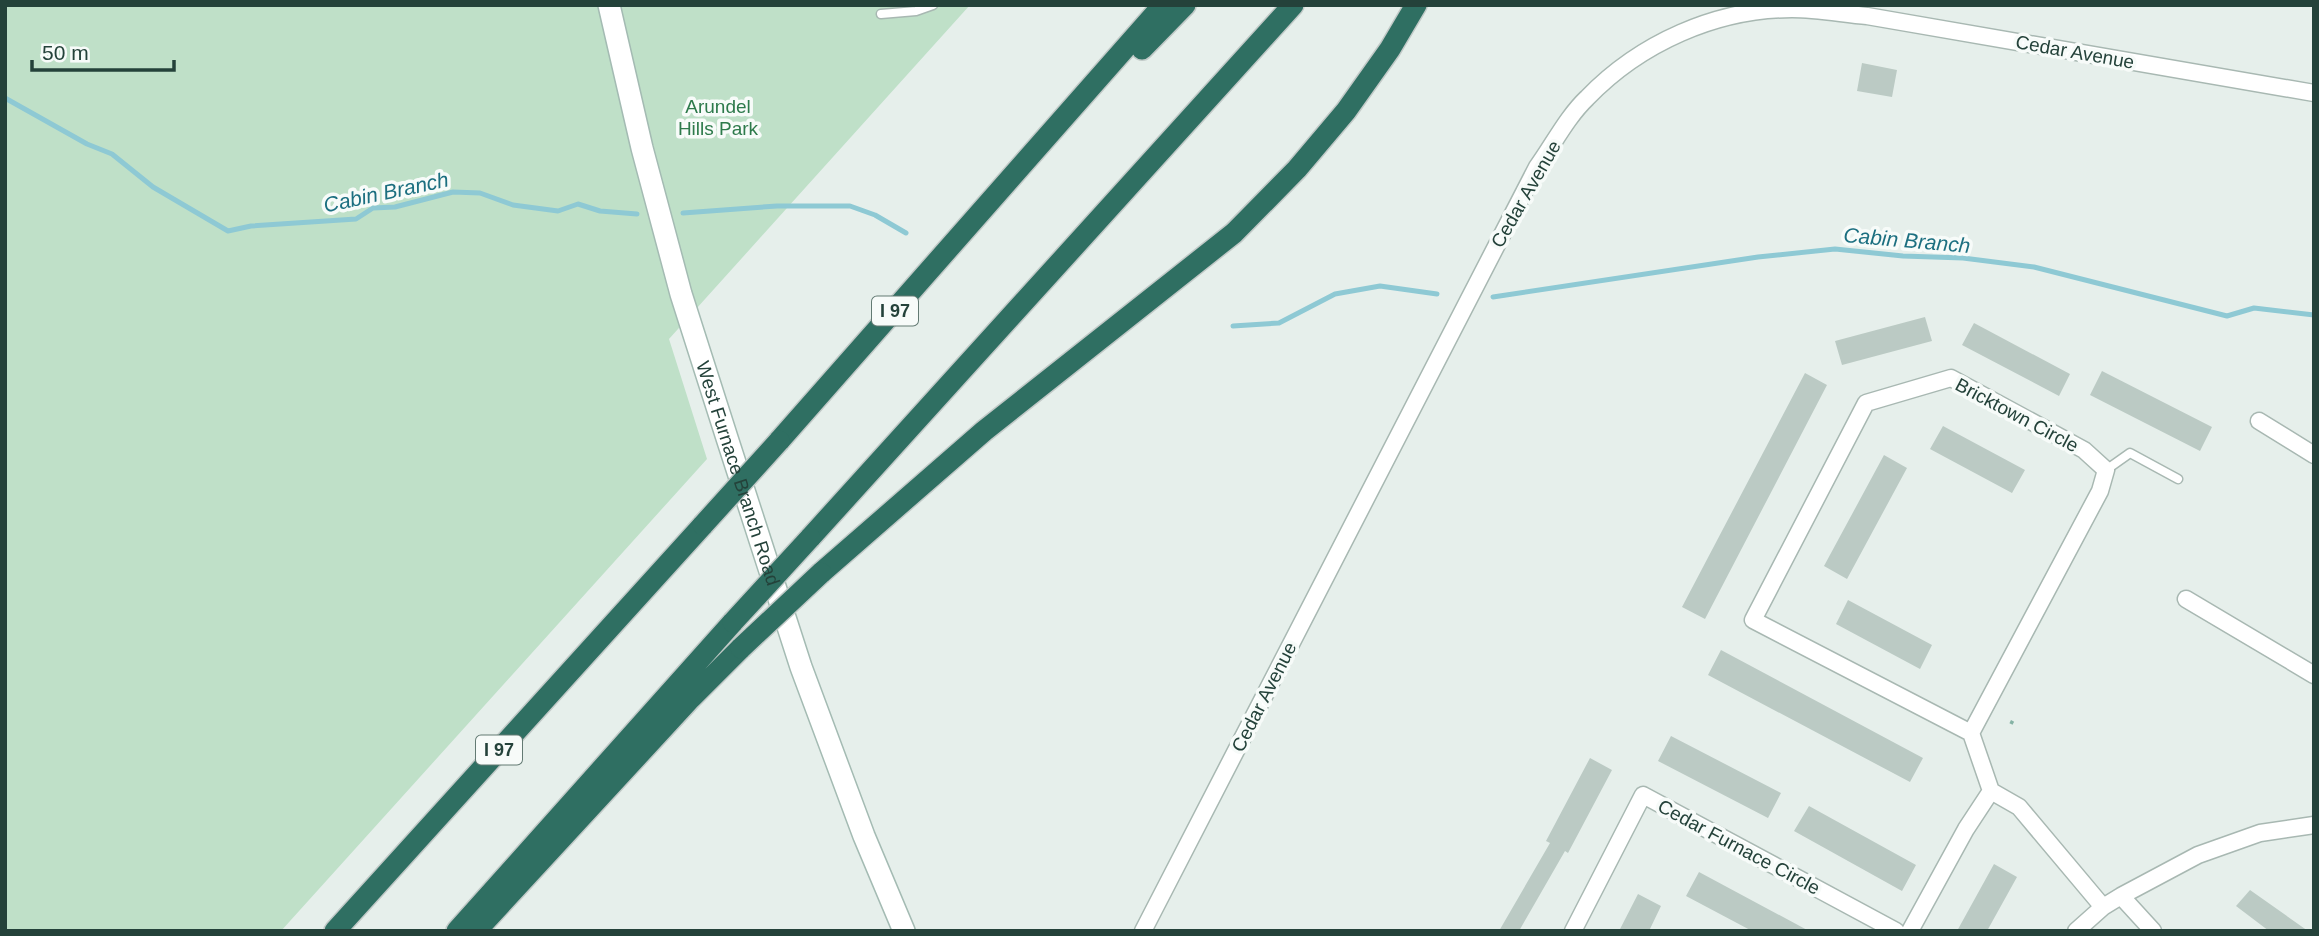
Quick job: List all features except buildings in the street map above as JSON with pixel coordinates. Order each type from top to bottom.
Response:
[{"type":"highway","points":[[965,232],[1163,5]]},
{"type":"highway","points":[[965,232],[1185,5]]},
{"type":"highway","points":[[457,931],[733,622],[1293,5]]},
{"type":"highway","points":[[476,931],[691,698],[821,573],[984,431],[1234,233],[1297,169],[1346,111],[1390,49],[1416,5]]},
{"type":"highway","name":"I 97","points":[[335,931],[965,232]]},
{"type":"main road","name":"West Furnace Branch Road","points":[[610,5],[642,148],[719,412],[801,667],[864,836],[904,931]]},
{"type":"street","name":"Cedar Avenue","points":[[1143,931],[1537,167],[1585,99],[1632,58],[1669,37],[1730,15],[1793,9],[1868,11],[2314,93]]},
{"type":"street","name":"Bricktown Circle","points":[[1971,733],[1752,620],[1866,403],[1951,378],[2084,450],[2106,470]]},
{"type":"street","points":[[2259,421],[2314,454]]},
{"type":"street","points":[[2103,907],[2019,807],[1991,791],[1971,733],[2100,491],[2106,470]]},
{"type":"street","points":[[2186,600],[2314,675]]},
{"type":"street","points":[[1910,931],[1966,828],[1991,791]]},
{"type":"street","name":"Cedar Furnace Circle","points":[[1573,931],[1643,795],[1896,931]]},
{"type":"street","points":[[2078,930],[2103,907],[2198,855],[2260,833],[2314,825]]},
{"type":"street","points":[[2121,896],[2153,931]]},
{"type":"lane","points":[[881,14],[916,11],[933,5]]},
{"type":"lane","points":[[2106,470],[2130,453],[2178,479]]},
{"type":"path","points":[[2011,724],[2014,718]]},
{"type":"green space","name":"Arundel Hills Park","points":[[5,5],[970,5],[669,339],[707,459],[281,931],[5,931]]},
{"type":"waterway","name":"Cabin Branch","points":[[5,98],[87,144],[112,154],[153,187],[228,231],[251,226],[356,219],[373,208],[395,207],[453,192],[480,193],[513,205],[558,211],[578,204],[600,211],[637,214]]},
{"type":"waterway","name":"Cabin Branch","points":[[683,213],[777,206],[850,206],[875,215],[906,233]]},
{"type":"waterway","name":"Cabin Branch","points":[[1493,297],[1758,257],[1835,249],[1903,256],[1963,258],[2034,267],[2227,316],[2254,308],[2314,315]]},
{"type":"waterway","name":"Cabin Branch","points":[[1233,326],[1279,323],[1335,294],[1380,286],[1437,294]]}]
